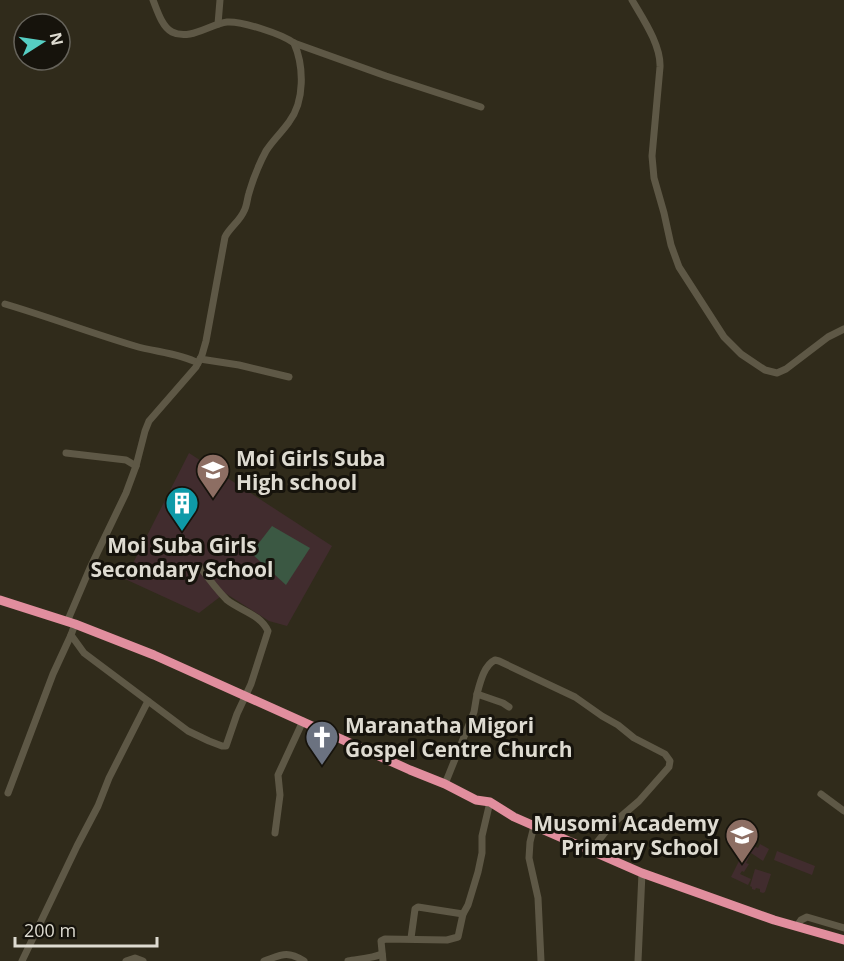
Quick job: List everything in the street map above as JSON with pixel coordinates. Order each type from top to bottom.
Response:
[{"type":"highway","points":[[0,600],[71,623],[154,655],[445,784],[476,800],[490,802],[514,817],[642,873],[774,920],[844,940]]},
{"type":"street","points":[[153,0],[163,22],[173,33],[191,34],[228,22],[248,25],[386,76],[481,107]]},
{"type":"street","points":[[218,24],[220,0]]},
{"type":"street","points":[[632,0],[660,55],[652,170],[671,245],[679,267],[689,284],[724,337],[750,361],[772,373],[786,369],[820,342],[844,329]]},
{"type":"street","points":[[8,793],[53,674],[71,636],[71,623],[90,568],[126,493],[149,421],[192,373],[199,361],[206,341],[225,237],[244,212],[252,181],[266,152],[289,123],[297,107],[301,88],[301,71],[294,43]]},
{"type":"street","points":[[5,304],[122,342],[199,361],[239,365],[289,377]]},
{"type":"street","points":[[66,453],[126,460],[136,466]]},
{"type":"street","points":[[71,636],[84,653],[193,734],[224,747],[227,745],[268,634],[265,625],[228,600],[200,567]]},
{"type":"street","points":[[445,784],[474,712],[481,681],[490,662],[499,661],[575,697],[634,738],[665,754],[670,761],[669,767],[639,801],[611,825],[590,851]]},
{"type":"street","points":[[477,694],[509,707]]},
{"type":"street","points":[[22,961],[148,701]]},
{"type":"street","points":[[275,833],[280,795],[278,775],[303,721]]},
{"type":"street","points":[[821,794],[844,811]]},
{"type":"street","points":[[348,961],[366,957],[382,957],[381,944],[385,939],[447,940],[457,938],[478,872],[482,853],[482,836],[490,802]]},
{"type":"street","points":[[534,826],[529,858],[538,898],[541,961]]},
{"type":"street","points":[[638,961],[642,873]]},
{"type":"street","points":[[411,938],[414,909],[418,907],[463,914]]},
{"type":"street","points":[[797,926],[807,917],[844,927]]},
{"type":"street","points":[[264,961],[284,954],[294,955],[304,961]]},
{"type":"street","points":[[126,961],[135,958],[144,961]]},
{"type":"shaded area","name":"Moi Girls Suba High school","points":[[189,453],[332,546],[287,626],[269,621],[225,593],[199,613],[125,579]]},
{"type":"shaded area","name":"Musomi Academy Primary School","points":[[748,843],[758,848],[760,844],[769,849],[763,861],[751,853],[746,863],[749,864],[740,874],[751,879],[748,885],[731,877]]},
{"type":"shaded area","name":"Musomi Academy Primary School","points":[[777,851],[815,866],[812,875],[774,860]]},
{"type":"shaded area","name":"Musomi Academy Primary School","points":[[755,869],[771,874],[763,893],[760,889],[755,890],[750,886]]},
{"type":"green space","points":[[272,526],[310,548],[286,585],[251,553]]},
{"type":"place","name":"Moi Girls Suba High school","points":[[213,499]]},
{"type":"place","name":"Moi Suba Girls Secondary School","points":[[182,532]]},
{"type":"place","name":"Maranatha Migori Gospel Centre Church","points":[[322,766]]},
{"type":"place","name":"Musomi Academy Primary School","points":[[742,864]]}]
